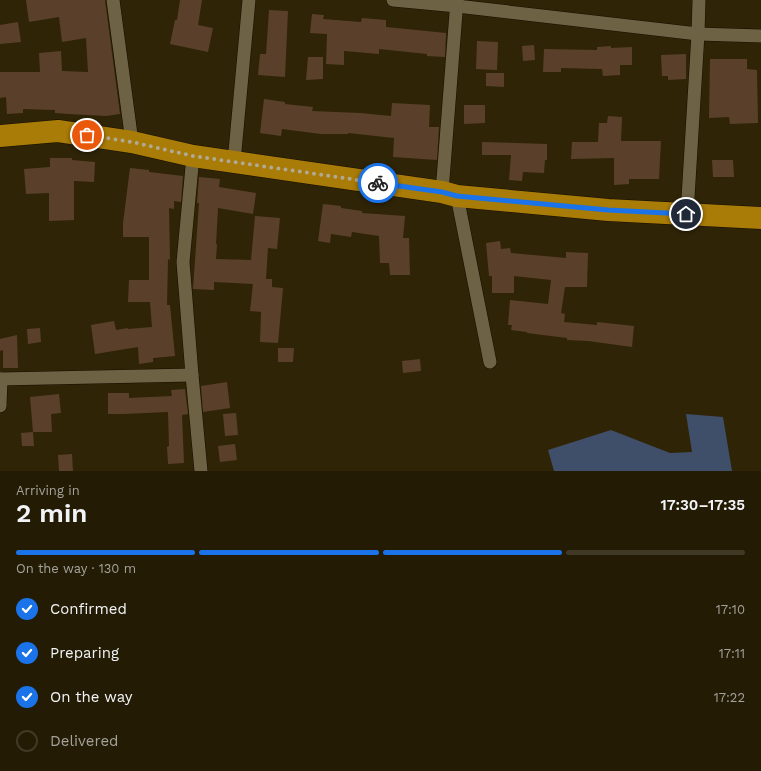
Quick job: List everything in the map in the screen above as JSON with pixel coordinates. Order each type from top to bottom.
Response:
[{"type":"highway","points":[[0,136],[58,130],[132,142],[193,156],[450,194],[608,210],[761,218]]},
{"type":"street","points":[[113,0],[132,142]]},
{"type":"street","points":[[234,162],[249,0]]},
{"type":"street","points":[[393,0],[457,3],[698,34],[761,36]]},
{"type":"street","points":[[686,214],[699,0]]},
{"type":"street","points":[[457,3],[450,194],[490,362]]},
{"type":"street","points":[[193,156],[183,262],[201,471]]},
{"type":"street","points":[[0,406],[1,379],[192,375]]},
{"type":"water","points":[[686,414],[723,417],[732,471],[554,471],[548,450],[611,430],[670,453],[692,452]]},
{"type":"building","points":[[26,0],[105,0],[120,114],[106,116],[55,113],[55,110],[23,109],[23,113],[7,114],[6,97],[0,98],[0,72],[40,72],[39,53],[61,51],[62,71],[88,72],[86,38],[62,42],[59,17],[29,22]]},
{"type":"building","points":[[180,0],[202,0],[198,25],[213,28],[208,52],[170,44],[175,20],[177,20]]},
{"type":"building","points":[[269,10],[288,11],[285,77],[258,75],[260,54],[266,54]]},
{"type":"building","points":[[312,14],[324,15],[323,19],[361,22],[362,18],[386,20],[386,27],[446,33],[445,57],[379,49],[379,54],[344,51],[344,65],[326,64],[327,34],[310,33]]},
{"type":"building","points":[[18,22],[21,42],[0,44],[0,25]]},
{"type":"building","points":[[477,41],[498,42],[497,70],[476,69]]},
{"type":"building","points":[[534,45],[535,60],[523,61],[522,46]]},
{"type":"building","points":[[611,46],[611,48],[632,47],[632,65],[620,65],[620,75],[603,76],[602,69],[561,68],[561,72],[543,72],[544,49],[597,50],[597,47]]},
{"type":"building","points":[[686,54],[686,79],[668,80],[668,76],[662,76],[661,55]]},
{"type":"building","points":[[308,57],[323,57],[323,79],[306,80]]},
{"type":"building","points":[[710,59],[747,59],[747,69],[757,70],[758,123],[730,124],[729,117],[709,118]]},
{"type":"building","points":[[486,73],[504,73],[504,87],[486,86]]},
{"type":"building","points":[[264,99],[285,102],[285,104],[313,107],[312,111],[391,116],[392,103],[430,105],[429,127],[439,127],[437,160],[393,157],[394,138],[348,133],[321,134],[282,129],[281,136],[260,133]]},
{"type":"building","points":[[464,105],[485,105],[485,123],[464,124]]},
{"type":"building","points":[[608,116],[622,117],[621,141],[661,141],[659,179],[629,179],[629,184],[614,185],[614,158],[571,159],[572,142],[598,142],[599,123],[607,123]]},
{"type":"building","points":[[482,142],[547,144],[547,160],[545,160],[544,173],[523,172],[522,181],[509,180],[511,155],[482,155]]},
{"type":"building","points":[[50,158],[72,158],[72,160],[95,162],[94,182],[74,181],[74,220],[49,221],[49,193],[26,194],[24,169],[50,167]]},
{"type":"building","points":[[712,160],[733,160],[734,177],[713,177]]},
{"type":"building","points":[[130,168],[183,176],[181,202],[174,201],[174,209],[169,208],[170,260],[168,259],[167,305],[170,305],[175,356],[153,358],[153,362],[139,364],[138,347],[95,354],[91,325],[114,321],[116,330],[152,327],[150,302],[128,302],[129,280],[149,280],[149,237],[123,237],[123,223]]},
{"type":"building","points":[[199,177],[220,179],[219,187],[256,193],[253,214],[218,208],[216,259],[251,260],[255,216],[280,218],[277,249],[268,248],[266,279],[272,279],[272,287],[283,288],[278,343],[260,342],[261,312],[250,311],[253,284],[214,282],[214,290],[193,289],[199,203],[197,203]]},
{"type":"building","points":[[323,204],[341,206],[341,208],[362,211],[362,213],[405,216],[403,238],[409,238],[410,275],[390,275],[389,263],[380,263],[379,236],[352,232],[351,237],[331,234],[330,243],[318,241]]},
{"type":"building","points":[[500,241],[501,249],[510,248],[511,253],[566,258],[566,252],[588,253],[587,287],[565,287],[561,313],[565,314],[564,322],[597,325],[597,322],[634,326],[632,347],[588,341],[567,340],[567,338],[511,330],[512,325],[508,325],[510,300],[548,304],[551,280],[514,276],[514,293],[492,293],[492,276],[489,276],[486,243]]},
{"type":"building","points":[[40,328],[41,342],[28,344],[27,329]]},
{"type":"building","points":[[17,335],[18,368],[3,368],[3,350],[0,351],[0,339]]},
{"type":"building","points":[[278,348],[294,348],[293,362],[278,362]]},
{"type":"building","points":[[420,359],[421,371],[403,373],[402,361]]},
{"type":"building","points":[[227,382],[230,408],[203,412],[201,386]]},
{"type":"building","points":[[185,389],[188,414],[182,415],[184,463],[168,464],[168,412],[108,414],[108,393],[129,393],[129,398],[172,396],[171,390]]},
{"type":"building","points":[[59,394],[61,413],[51,414],[52,432],[33,432],[30,397]]},
{"type":"building","points":[[236,413],[238,435],[225,436],[223,414]]},
{"type":"building","points":[[33,432],[34,446],[22,446],[21,433]]},
{"type":"building","points":[[235,444],[237,460],[220,462],[218,446]]},
{"type":"building","points":[[72,454],[73,471],[59,471],[58,455]]},
{"type":"way so far","points":[[87,135],[132,142],[193,156],[378,183]]},
{"type":"route","points":[[378,183],[442,192],[457,196],[608,210],[686,214]]}]
